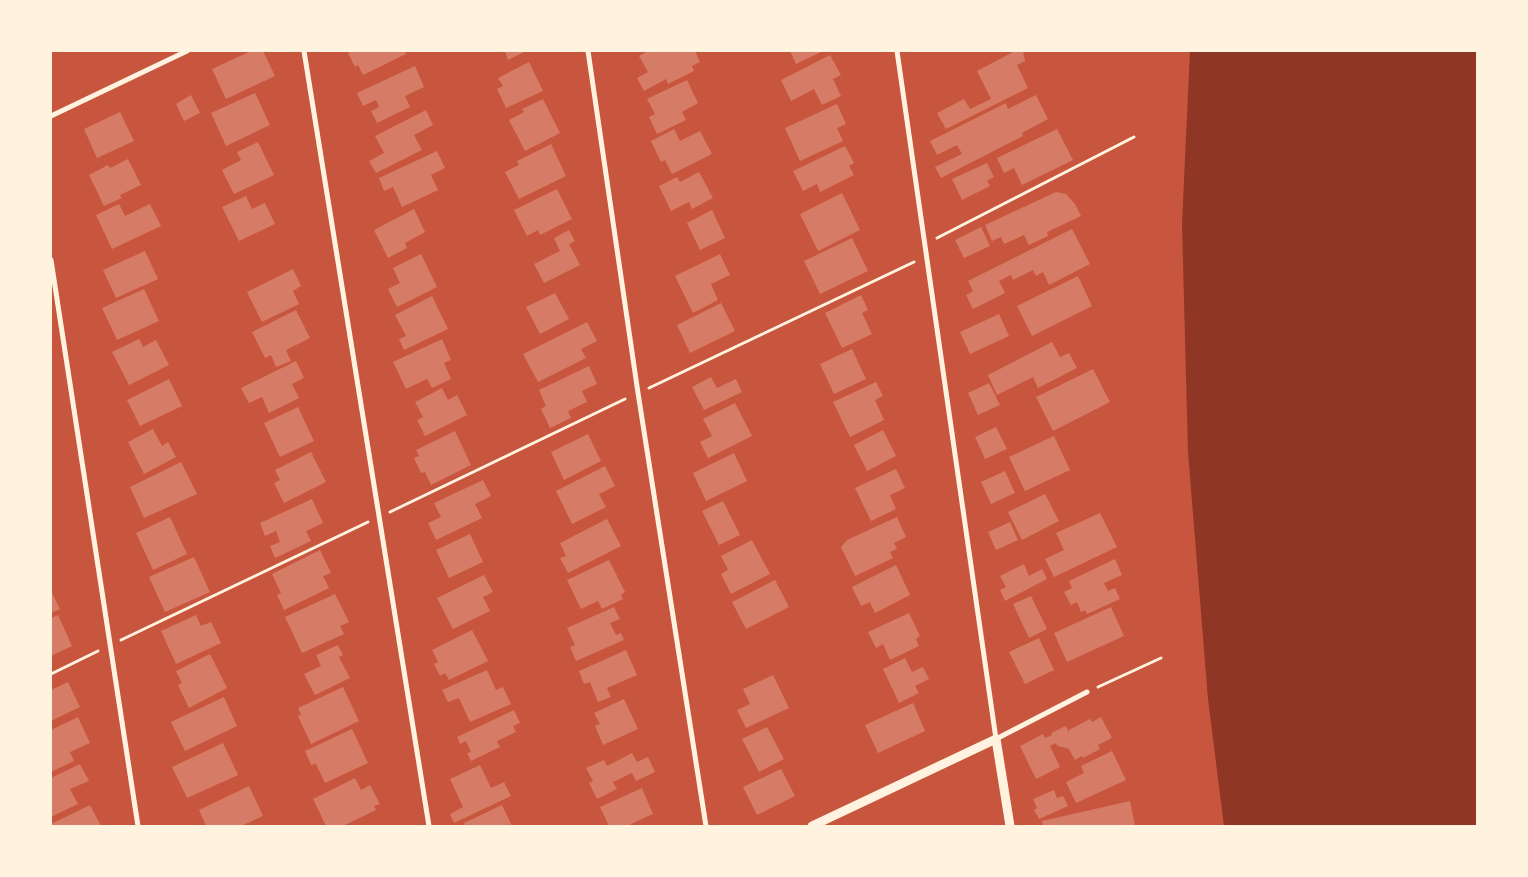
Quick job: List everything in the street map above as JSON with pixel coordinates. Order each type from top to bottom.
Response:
[{"type":"street","points":[[51,116],[187,51]]},
{"type":"street","points":[[304,51],[430,826]]},
{"type":"street","points":[[588,51],[638,393],[706,826]]},
{"type":"street","points":[[896,51],[1010,826]]},
{"type":"street","points":[[51,260],[138,826]]},
{"type":"street","points":[[812,826],[996,739],[1087,692]]},
{"type":"path","points":[[51,674],[926,256],[937,237],[1134,137]]},
{"type":"path","points":[[1087,692],[1161,658]]},
{"type":"shaded area","points":[[1190,51],[1477,51],[1477,826],[1224,826],[1208,699],[1188,452],[1182,224]]},
{"type":"building","points":[[251,51],[263,51],[275,76],[226,99],[212,69]]},
{"type":"building","points":[[351,51],[405,51],[406,54],[363,75],[358,65],[355,67],[348,53]]},
{"type":"building","points":[[505,51],[526,51],[508,60]]},
{"type":"building","points":[[648,51],[695,51],[700,62],[692,66],[694,71],[668,84],[666,79],[644,91],[637,78],[648,72],[639,56]]},
{"type":"building","points":[[790,51],[823,51],[796,64]]},
{"type":"building","points":[[1015,51],[1023,51],[1025,61],[1017,65],[1028,88],[946,129],[937,113],[964,99],[970,109],[991,99],[977,71]]},
{"type":"building","points":[[830,55],[841,75],[833,79],[841,96],[822,105],[814,89],[791,101],[781,80]]},
{"type":"building","points":[[529,62],[543,91],[506,108],[497,89],[503,86],[498,78]]},
{"type":"building","points":[[415,66],[424,87],[405,96],[410,107],[377,123],[371,111],[379,107],[376,100],[363,106],[357,93]]},
{"type":"building","points":[[687,80],[698,103],[682,112],[686,120],[657,134],[649,117],[655,114],[647,99]]},
{"type":"building","points":[[255,93],[270,125],[226,146],[211,113]]},
{"type":"building","points":[[191,95],[200,113],[184,121],[176,104]]},
{"type":"building","points":[[1036,95],[1048,119],[1022,133],[1023,136],[941,178],[935,167],[962,154],[957,145],[937,155],[930,141],[1006,103],[1008,109]]},
{"type":"building","points":[[543,99],[560,133],[525,151],[509,120],[524,112],[522,109]]},
{"type":"building","points":[[837,104],[846,124],[837,128],[843,141],[800,161],[785,128]]},
{"type":"building","points":[[426,110],[433,125],[414,135],[422,150],[376,173],[369,161],[384,153],[375,136]]},
{"type":"building","points":[[120,112],[134,141],[97,158],[84,129]]},
{"type":"building","points":[[674,129],[680,141],[700,131],[712,154],[672,174],[665,160],[661,162],[651,141]]},
{"type":"building","points":[[1057,129],[1073,160],[1022,185],[1014,168],[1004,173],[997,158]]},
{"type":"building","points":[[258,142],[274,175],[234,194],[222,170],[241,160],[237,152]]},
{"type":"building","points":[[551,144],[566,176],[519,199],[505,172],[519,165],[517,161]]},
{"type":"building","points":[[845,146],[854,163],[849,166],[854,175],[820,192],[817,184],[803,191],[793,171]]},
{"type":"building","points":[[437,151],[445,168],[431,175],[438,190],[402,207],[393,187],[384,191],[379,178]]},
{"type":"building","points":[[128,159],[141,185],[120,195],[122,198],[104,206],[89,175],[108,165],[110,168]]},
{"type":"building","points":[[987,163],[994,177],[987,181],[990,186],[962,200],[952,179]]},
{"type":"building","points":[[699,172],[713,198],[692,209],[689,202],[671,211],[659,186],[677,177],[680,182]]},
{"type":"building","points":[[557,189],[572,219],[540,235],[538,230],[527,236],[514,210]]},
{"type":"building","points":[[1056,192],[1066,194],[1075,204],[1081,216],[1047,232],[1048,236],[1029,245],[1024,235],[1004,244],[1001,237],[992,241],[985,225]]},
{"type":"building","points":[[842,193],[860,230],[818,251],[800,214]]},
{"type":"building","points":[[246,196],[252,209],[265,203],[275,224],[239,241],[222,207]]},
{"type":"building","points":[[119,204],[125,216],[150,204],[161,226],[112,249],[96,215]]},
{"type":"building","points":[[414,209],[425,232],[405,243],[407,248],[388,258],[374,230]]},
{"type":"building","points":[[712,210],[725,238],[700,250],[687,223]]},
{"type":"building","points":[[981,227],[990,246],[964,258],[955,240]]},
{"type":"building","points":[[1072,229],[1090,264],[1049,285],[1043,272],[1036,276],[1033,270],[1013,280],[1011,275],[999,281],[1005,293],[973,309],[966,295],[973,291],[968,281]]},
{"type":"building","points":[[569,230],[575,241],[569,244],[580,265],[544,283],[534,264],[560,251],[554,238]]},
{"type":"building","points":[[852,238],[868,271],[820,294],[804,261]]},
{"type":"building","points":[[145,251],[158,279],[116,298],[103,270]]},
{"type":"building","points":[[421,254],[437,287],[397,307],[388,289],[400,283],[393,268]]},
{"type":"building","points":[[720,254],[730,275],[711,284],[718,300],[693,313],[675,276]]},
{"type":"building","points":[[293,269],[301,286],[293,291],[299,304],[262,322],[247,292]]},
{"type":"building","points":[[1078,276],[1092,306],[1032,336],[1017,306]]},
{"type":"building","points":[[144,289],[159,321],[117,340],[102,308]]},
{"type":"building","points":[[555,293],[569,319],[540,334],[526,307]]},
{"type":"building","points":[[861,295],[868,310],[862,313],[872,334],[842,348],[825,313]]},
{"type":"building","points":[[432,296],[448,329],[404,350],[399,339],[406,336],[395,315]]},
{"type":"building","points":[[721,303],[735,331],[690,353],[677,325]]},
{"type":"building","points":[[296,310],[310,338],[286,350],[291,361],[276,367],[271,355],[265,358],[252,332]]},
{"type":"building","points":[[999,314],[1009,336],[970,354],[960,332]]},
{"type":"building","points":[[587,322],[597,341],[581,349],[586,358],[538,382],[523,354]]},
{"type":"building","points":[[139,339],[143,347],[156,340],[169,365],[129,385],[112,352]]},
{"type":"building","points":[[442,339],[451,360],[444,363],[451,379],[432,388],[427,379],[406,389],[393,362]]},
{"type":"building","points":[[1052,342],[1060,357],[1069,353],[1077,368],[1038,388],[1033,377],[997,395],[988,375]]},
{"type":"building","points":[[852,349],[866,379],[834,394],[820,364]]},
{"type":"building","points":[[296,361],[304,378],[292,384],[299,398],[269,413],[262,397],[249,403],[241,388]]},
{"type":"building","points":[[589,366],[597,384],[582,391],[587,402],[568,411],[571,418],[550,428],[541,409],[546,406],[539,390]]},
{"type":"building","points":[[1093,369],[1110,402],[1053,431],[1036,397]]},
{"type":"building","points":[[711,377],[717,388],[736,379],[742,392],[704,410],[692,387]]},
{"type":"building","points":[[169,379],[182,406],[140,426],[127,400]]},
{"type":"building","points":[[876,382],[883,396],[875,400],[884,420],[850,437],[833,402]]},
{"type":"building","points":[[989,383],[1000,405],[978,415],[968,393]]},
{"type":"building","points":[[442,388],[448,400],[457,395],[467,415],[425,436],[417,420],[423,417],[415,402]]},
{"type":"building","points":[[735,403],[752,436],[708,458],[700,442],[712,436],[703,419]]},
{"type":"building","points":[[298,407],[314,441],[280,457],[264,423]]},
{"type":"building","points":[[996,427],[1007,449],[985,459],[975,437]]},
{"type":"building","points":[[153,429],[162,446],[168,442],[176,457],[144,474],[128,442]]},
{"type":"building","points":[[883,430],[896,456],[867,471],[854,445]]},
{"type":"building","points":[[455,431],[471,465],[431,485],[425,472],[421,473],[414,458],[419,456],[416,450]]},
{"type":"building","points":[[588,434],[601,461],[564,480],[551,452]]},
{"type":"building","points":[[1054,436],[1070,470],[1025,491],[1009,457]]},
{"type":"building","points":[[311,452],[326,482],[284,503],[274,483],[280,480],[275,470]]},
{"type":"building","points":[[734,453],[747,481],[706,501],[693,473]]},
{"type":"building","points":[[181,462],[197,494],[144,518],[130,487]]},
{"type":"building","points":[[605,466],[615,486],[599,494],[606,507],[572,524],[556,491]]},
{"type":"building","points":[[896,469],[905,488],[890,495],[896,509],[871,521],[855,488]]},
{"type":"building","points":[[1005,471],[1015,493],[991,504],[981,482]]},
{"type":"building","points":[[483,480],[491,496],[475,504],[482,518],[436,540],[428,523],[441,517],[434,503]]},
{"type":"building","points":[[1045,494],[1059,521],[1022,540],[1008,512]]},
{"type":"building","points":[[312,499],[323,523],[306,531],[311,541],[275,558],[270,546],[280,542],[276,531],[265,536],[260,523]]},
{"type":"building","points":[[723,501],[740,535],[719,545],[702,511]]},
{"type":"building","points":[[1100,513],[1117,547],[1054,577],[1045,559],[1064,550],[1056,533]]},
{"type":"building","points":[[170,517],[187,554],[153,570],[136,533]]},
{"type":"building","points":[[897,517],[906,537],[894,543],[897,549],[890,552],[893,558],[855,576],[841,547],[847,540]]},
{"type":"building","points":[[607,519],[621,546],[568,573],[560,558],[566,556],[560,543]]},
{"type":"building","points":[[1010,522],[1018,540],[996,550],[988,532]]},
{"type":"building","points":[[470,534],[483,562],[449,578],[436,550]]},
{"type":"building","points":[[752,540],[770,574],[731,594],[721,574],[728,570],[721,556]]},
{"type":"building","points":[[320,550],[331,573],[323,576],[329,588],[284,610],[277,595],[281,593],[272,574]]},
{"type":"building","points":[[194,557],[210,592],[165,612],[149,577]]},
{"type":"building","points":[[1115,559],[1122,575],[1104,583],[1108,591],[1115,588],[1120,599],[1087,614],[1085,610],[1081,612],[1077,602],[1071,605],[1064,592],[1072,588],[1069,581]]},
{"type":"building","points":[[609,560],[625,592],[621,595],[623,599],[602,609],[598,601],[581,609],[567,580]]},
{"type":"building","points":[[1024,564],[1029,576],[1042,569],[1047,579],[1005,601],[1000,590],[1006,587],[1000,576]]},
{"type":"building","points":[[896,565],[910,595],[875,613],[870,602],[861,606],[852,587]]},
{"type":"building","points":[[484,575],[493,592],[483,597],[490,611],[453,629],[437,598]]},
{"type":"building","points":[[775,580],[789,607],[746,629],[732,602]]},
{"type":"building","points":[[51,591],[60,609],[51,613]]},
{"type":"building","points":[[335,594],[349,622],[340,626],[344,634],[302,653],[285,617]]},
{"type":"building","points":[[1031,596],[1047,629],[1029,638],[1013,604]]},
{"type":"building","points":[[614,607],[620,619],[610,623],[616,635],[621,633],[624,640],[576,661],[570,647],[575,645],[567,628]]},
{"type":"building","points":[[1111,607],[1124,636],[1067,662],[1054,633]]},
{"type":"building","points":[[909,613],[920,636],[916,639],[919,646],[890,660],[883,644],[876,648],[868,632]]},
{"type":"building","points":[[58,615],[72,646],[51,656],[51,618]]},
{"type":"building","points":[[196,615],[201,626],[211,622],[221,643],[176,664],[161,631]]},
{"type":"building","points":[[472,630],[488,661],[449,680],[445,673],[440,676],[434,664],[438,662],[432,650]]},
{"type":"building","points":[[1039,638],[1054,670],[1025,684],[1009,652]]},
{"type":"building","points":[[338,645],[343,655],[339,657],[350,678],[315,695],[304,674],[321,666],[316,655]]},
{"type":"building","points":[[626,650],[637,675],[607,688],[611,697],[598,702],[590,682],[584,684],[579,671]]},
{"type":"building","points":[[210,654],[227,688],[189,708],[178,685],[182,683],[176,671]]},
{"type":"building","points":[[905,658],[912,672],[923,667],[929,679],[915,686],[919,693],[899,703],[883,669]]},
{"type":"building","points":[[487,670],[496,690],[503,687],[511,704],[470,722],[459,698],[448,702],[442,690]]},
{"type":"building","points":[[773,675],[789,708],[746,728],[737,710],[750,704],[743,689]]},
{"type":"building","points":[[68,682],[80,707],[51,721],[51,690]]},
{"type":"building","points":[[343,687],[359,721],[311,744],[298,716],[301,715],[298,708]]},
{"type":"building","points":[[224,697],[237,726],[185,751],[171,722]]},
{"type":"building","points":[[624,699],[638,729],[603,745],[595,726],[600,724],[594,713]]},
{"type":"building","points":[[913,703],[925,731],[878,753],[865,725]]},
{"type":"building","points":[[514,710],[520,723],[513,726],[516,732],[497,741],[500,747],[471,761],[467,753],[471,752],[466,741],[460,744],[457,737]]},
{"type":"building","points":[[78,717],[90,743],[70,752],[74,761],[51,772],[51,730]]},
{"type":"building","points":[[1101,717],[1112,738],[1098,745],[1100,749],[1075,760],[1069,749],[1058,746],[1055,743],[1050,746],[1060,767],[1036,779],[1020,746],[1043,734],[1045,738],[1052,735],[1051,733],[1066,726],[1069,733],[1069,730],[1090,719],[1092,722]]},
{"type":"building","points":[[767,727],[784,759],[759,772],[742,739]]},
{"type":"building","points":[[352,729],[368,763],[325,783],[316,764],[311,765],[305,751]]},
{"type":"building","points":[[223,743],[238,775],[187,798],[172,767]]},
{"type":"building","points":[[1112,751],[1126,780],[1076,803],[1066,782],[1084,773],[1081,766]]},
{"type":"building","points":[[632,753],[637,762],[648,757],[655,772],[636,781],[632,773],[613,782],[617,789],[597,799],[589,783],[593,781],[586,768],[604,760],[607,766]]},
{"type":"building","points":[[80,764],[89,781],[70,789],[78,804],[51,817],[51,778]]},
{"type":"building","points":[[480,765],[491,788],[504,782],[511,796],[454,823],[450,814],[463,807],[450,779]]},
{"type":"building","points":[[781,769],[795,796],[757,815],[743,787]]},
{"type":"building","points":[[355,778],[361,790],[370,785],[380,804],[374,806],[376,810],[343,826],[326,826],[313,799]]},
{"type":"building","points":[[249,786],[263,816],[241,826],[206,826],[199,810]]},
{"type":"building","points":[[642,788],[653,814],[631,824],[631,826],[609,826],[600,807]]},
{"type":"building","points":[[1054,790],[1057,798],[1063,796],[1068,806],[1039,819],[1034,810],[1037,808],[1033,799]]},
{"type":"building","points":[[1130,801],[1135,826],[1043,826],[1042,821]]},
{"type":"building","points":[[90,805],[101,826],[51,826],[51,824]]},
{"type":"building","points":[[502,805],[512,826],[465,826],[464,823]]}]
